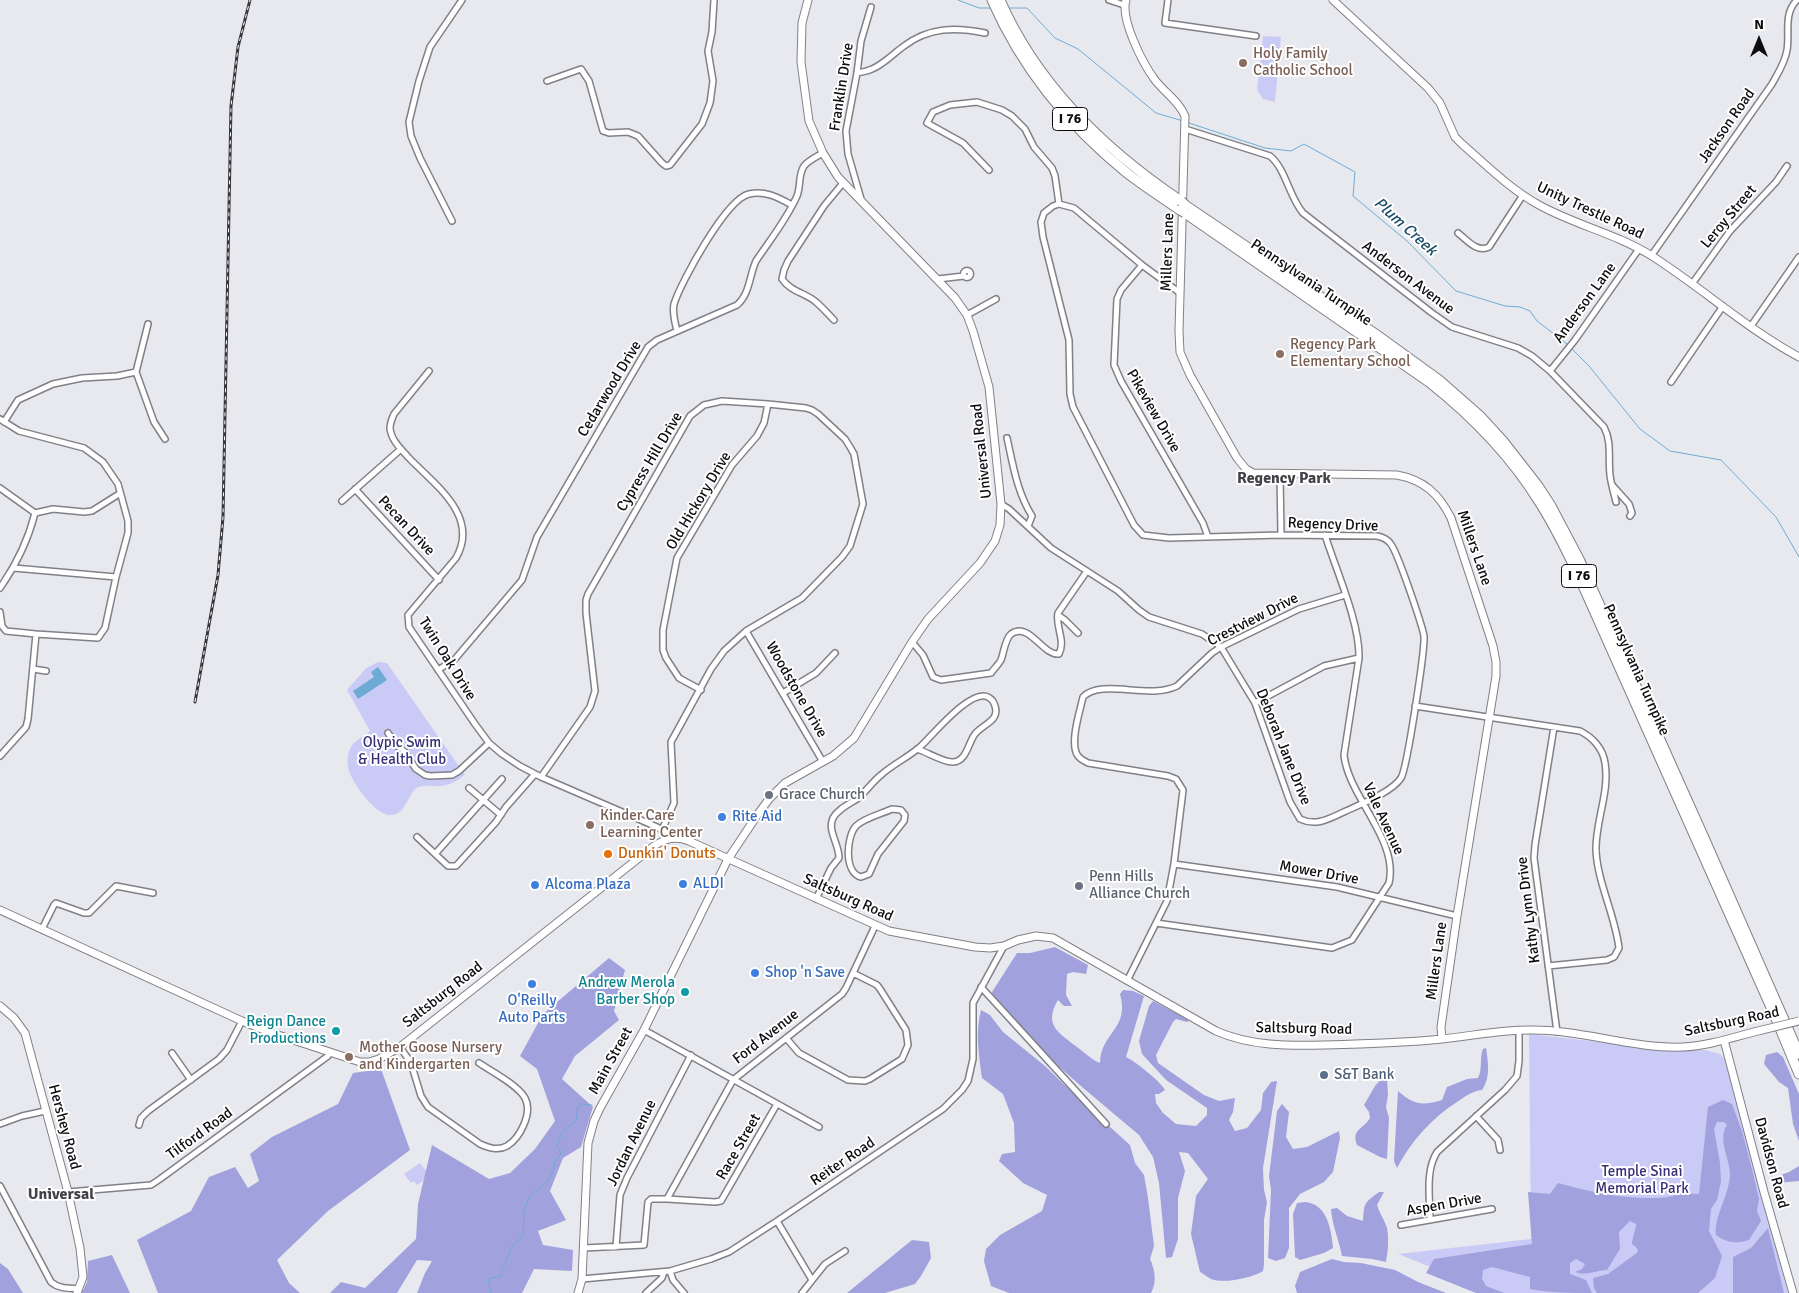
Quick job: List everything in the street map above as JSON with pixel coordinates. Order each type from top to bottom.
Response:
[{"type":"highway","name":"Pennsylvania Turnpike","points":[[992,0],[1025,61],[1036,77],[1072,121],[1101,150],[1128,173],[1374,333],[1439,380],[1480,417],[1503,441],[1538,486],[1551,506],[1579,559],[1702,832],[1799,1054]]},
{"type":"highway","name":"Pennsylvania Turnpike","points":[[1000,0],[1017,34],[1046,78],[1080,119],[1119,156],[1183,207],[1434,386],[1486,433],[1526,481],[1555,528],[1588,595],[1799,1074]]},
{"type":"street","points":[[452,221],[420,158],[411,136],[409,122],[430,47],[462,0]]},
{"type":"street","points":[[547,81],[580,69],[589,81],[603,131],[634,132],[662,163],[666,166],[670,165],[702,124],[710,103],[713,81],[708,51],[712,32],[714,0]]},
{"type":"street","name":"Universal Road","points":[[728,859],[758,814],[777,790],[794,778],[824,762],[854,738],[912,642],[928,619],[980,563],[991,548],[1000,526],[1001,504],[989,386],[978,344],[966,315],[955,298],[861,199],[843,183],[823,153],[809,121],[801,62],[802,22],[808,0]]},
{"type":"street","points":[[1109,0],[1125,3],[1126,22],[1142,56],[1155,80],[1181,109],[1185,124]]},
{"type":"street","points":[[1168,0],[1165,23],[1256,36]]},
{"type":"street","name":"Unity Trestle Road","points":[[1333,0],[1428,88],[1440,103],[1456,136],[1462,144],[1523,195],[1554,212],[1624,241],[1651,256],[1799,357]]},
{"type":"street","name":"Jackson Road","points":[[1651,256],[1772,84],[1784,62],[1788,48],[1789,14],[1797,0]]},
{"type":"street","name":"Franklin Drive","points":[[861,199],[848,154],[846,131],[861,41],[871,8]]},
{"type":"street","points":[[857,73],[874,69],[921,35],[946,29],[964,29],[985,33]]},
{"type":"street","points":[[989,170],[963,144],[927,123],[933,112],[950,104],[977,102],[1002,110],[1012,116],[1025,129],[1034,147],[1052,168],[1059,204],[1074,208],[1142,265],[1180,293]]},
{"type":"street","name":"Millers Lane","points":[[1185,124],[1180,352],[1190,375],[1242,465],[1253,473],[1397,475],[1415,479],[1425,485],[1437,496],[1451,518],[1493,646],[1496,676],[1457,916],[1441,1027],[1442,1039]]},
{"type":"street","name":"Anderson Avenue","points":[[1185,124],[1270,156],[1278,164],[1296,205],[1303,214],[1452,327],[1518,348],[1532,356],[1550,371],[1604,427],[1610,444],[1610,476],[1616,502]]},
{"type":"street","name":"Cedarwood Drive","points":[[438,670],[455,659],[522,580],[537,537],[648,347],[677,330],[737,305],[744,299],[756,261],[792,206],[799,190],[801,173],[804,167],[809,160],[823,153]]},
{"type":"street","name":"Leroy Street","points":[[1692,284],[1730,231],[1776,182],[1787,166]]},
{"type":"street","points":[[834,320],[815,301],[785,284],[782,279],[788,261],[824,206],[843,183]]},
{"type":"street","points":[[677,330],[674,319],[674,303],[702,246],[734,204],[742,197],[753,194],[771,194],[792,206]]},
{"type":"street","points":[[1458,233],[1478,248],[1489,247],[1523,195]]},
{"type":"street","name":"Regency Drive","points":[[1059,204],[1044,213],[1041,222],[1068,340],[1070,394],[1073,408],[1134,524],[1143,535],[1169,538],[1281,535],[1377,536],[1383,538],[1392,544],[1424,636],[1415,706]]},
{"type":"street","name":"Anderson Lane","points":[[1550,371],[1575,340],[1639,249]]},
{"type":"street","points":[[1751,326],[1799,256]]},
{"type":"street","name":"Pikeview Drive","points":[[1142,265],[1121,290],[1117,299],[1114,365],[1121,381],[1203,524],[1208,537]]},
{"type":"street","points":[[938,279],[964,276]]},
{"type":"street","points":[[966,315],[996,299]]},
{"type":"street","points":[[1671,382],[1723,306]]},
{"type":"street","points":[[148,324],[136,372],[154,422],[165,439]]},
{"type":"street","name":"Twin Oak Drive","points":[[429,371],[394,414],[390,422],[390,429],[392,437],[401,449],[450,500],[461,520],[464,530],[460,550],[439,580],[408,615],[409,627],[489,743],[520,766],[535,774],[662,830],[673,837]]},
{"type":"street","points":[[0,612],[2,626],[6,630],[98,638],[105,628],[128,533],[128,521],[119,494],[118,484],[94,454],[84,448],[19,431],[2,420],[18,400],[54,384],[82,378],[117,376],[136,372]]},
{"type":"street","name":"Cypress Hill Drive","points":[[541,777],[590,707],[594,691],[586,612],[588,594],[690,416],[713,402],[730,401],[812,410],[845,439],[854,454],[863,504],[850,546],[842,558],[802,598],[746,631],[724,652],[711,670],[671,742],[674,803],[662,830]]},
{"type":"street","name":"Old Hickory Drive","points":[[700,690],[679,678],[663,650],[663,630],[677,558],[732,465],[756,436],[764,423],[768,404]]},
{"type":"street","points":[[1007,438],[1013,468],[1023,500],[1032,516],[1028,526]]},
{"type":"street","points":[[342,500],[401,449]]},
{"type":"street","points":[[1280,474],[1281,535]]},
{"type":"street","points":[[1612,484],[1629,504],[1632,513],[1630,516]]},
{"type":"street","points":[[0,488],[35,513],[54,509],[92,511],[119,494]]},
{"type":"street","name":"Pecan Drive","points":[[355,489],[439,580]]},
{"type":"street","name":"Deborah Jane Drive","points":[[1001,504],[1009,509],[1051,548],[1118,591],[1149,617],[1202,634],[1221,647],[1255,703],[1290,802],[1300,819],[1313,823],[1322,822],[1364,803],[1395,786],[1403,774],[1415,706]]},
{"type":"street","points":[[0,588],[14,568],[30,533],[35,513]]},
{"type":"street","name":"Vale Avenue","points":[[1156,923],[1332,948],[1352,940],[1389,882],[1392,873],[1388,853],[1347,772],[1344,755],[1359,658],[1358,638],[1325,536]]},
{"type":"street","points":[[14,568],[116,577]]},
{"type":"street","points":[[912,642],[923,655],[933,677],[937,680],[991,673],[1000,661],[1009,637],[1021,631],[1032,637],[1051,653],[1059,654],[1062,642],[1058,614],[1087,571]]},
{"type":"street","name":"Crestview Drive","points":[[1127,981],[1167,901],[1174,864],[1183,790],[1180,784],[1168,776],[1088,763],[1080,759],[1075,748],[1078,717],[1083,697],[1090,691],[1104,689],[1166,691],[1177,686],[1221,647],[1299,609],[1345,595]]},
{"type":"street","points":[[1058,614],[1078,633]]},
{"type":"street","name":"Woodstone Drive","points":[[746,631],[824,762]]},
{"type":"street","points":[[0,756],[26,727],[36,634]]},
{"type":"street","points":[[782,693],[816,673],[835,653]]},
{"type":"street","points":[[1255,703],[1324,666],[1359,658]]},
{"type":"street","points":[[33,669],[46,670]]},
{"type":"street","points":[[816,900],[831,868],[838,860],[838,844],[831,828],[836,813],[864,793],[880,775],[918,749],[956,710],[976,697],[986,696],[995,704],[994,718],[974,735],[960,760],[948,762],[918,749]]},
{"type":"street","points":[[1415,706],[1580,731],[1593,739],[1605,761],[1606,778],[1596,849],[1598,865],[1619,948],[1614,957],[1607,960],[1548,966]]},
{"type":"street","name":"Kathy Lynn Drive","points":[[1554,727],[1534,852],[1557,1032]]},
{"type":"street","points":[[388,733],[397,746],[404,751],[416,769],[430,776],[452,775],[459,771],[489,743]]},
{"type":"street","points":[[926,742],[928,753]]},
{"type":"street","points":[[416,837],[448,866],[456,866],[535,774]]},
{"type":"street","points":[[435,854],[502,779]]},
{"type":"street","points":[[469,788],[500,815]]},
{"type":"street","points":[[892,809],[898,809],[903,812],[904,821],[884,846],[867,876],[861,878],[856,876],[850,868],[849,862],[850,837],[857,825],[892,809]]},
{"type":"street","name":"Saltsburg Road","points":[[0,910],[242,1021],[351,1060],[369,1062],[385,1056],[400,1047],[654,846],[665,839],[673,837],[687,840],[816,900],[875,926],[899,934],[990,948],[1004,946],[1030,937],[1047,937],[1216,1031],[1227,1036],[1252,1042],[1312,1045],[1442,1039],[1519,1030],[1557,1032],[1664,1046],[1695,1046],[1799,1021]]},
{"type":"street","name":"Main Street","points":[[578,1293],[582,1279],[588,1143],[594,1121],[644,1030],[728,859]]},
{"type":"street","points":[[838,860],[849,862]]},
{"type":"street","name":"Mower Drive","points":[[1174,864],[1337,887],[1457,916]]},
{"type":"street","points":[[42,929],[56,903],[89,913],[116,886],[153,892]]},
{"type":"street","name":"Ford Avenue","points":[[667,1199],[733,1080],[842,994],[875,926]]},
{"type":"street","name":"Reiter Road","points":[[582,1279],[667,1271],[729,1252],[943,1109],[962,1090],[972,1072],[973,1003],[1004,946]]},
{"type":"street","points":[[786,1038],[799,1053],[848,1080],[865,1081],[902,1059],[908,1045],[906,1030],[880,989],[853,973]]},
{"type":"street","points":[[981,987],[1106,1124]]},
{"type":"street","name":"Hershey Road","points":[[0,1006],[14,1018],[25,1033],[68,1192],[83,1262],[82,1281],[78,1291]]},
{"type":"street","points":[[139,1125],[141,1118],[148,1111],[220,1059],[228,1050],[242,1021]]},
{"type":"street","points":[[644,1030],[820,1127]]},
{"type":"street","points":[[1430,1220],[1430,1169],[1433,1158],[1437,1152],[1505,1090],[1516,1076],[1519,1061],[1519,1030]]},
{"type":"street","name":"Davidson Road","points":[[1724,1040],[1793,1293]]},
{"type":"street","points":[[400,1047],[411,1063],[420,1096],[428,1107],[480,1144],[489,1148],[501,1148],[507,1146],[524,1124],[528,1115],[526,1099],[520,1091],[479,1063]]},
{"type":"street","name":"Tilford Road","points":[[68,1192],[150,1185],[168,1174],[328,1056],[330,1052]]},
{"type":"street","points":[[172,1053],[191,1080]]},
{"type":"street","name":"Jordan Avenue","points":[[616,1247],[620,1194],[644,1143],[691,1055]]},
{"type":"street","name":"Race Street","points":[[667,1199],[721,1201],[777,1104]]},
{"type":"street","points":[[0,1124],[45,1111]]},
{"type":"street","points":[[1476,1116],[1498,1140],[1500,1150]]},
{"type":"street","points":[[0,1186],[51,1282],[62,1288],[78,1291]]},
{"type":"street","points":[[584,1248],[644,1245],[648,1202],[651,1199],[667,1199]]},
{"type":"street","name":"Aspen Drive","points":[[1401,1225],[1492,1209]]},
{"type":"street","points":[[777,1221],[812,1280]]},
{"type":"street","points":[[802,1293],[825,1264],[845,1250]]},
{"type":"street","points":[[646,1293],[667,1271],[684,1293]]},
{"type":"green space","points":[[1263,36],[1281,37],[1275,102],[1263,99],[1257,90]]},
{"type":"green space","name":"Olypic Swim & Health Club","points":[[378,662],[387,663],[465,775],[454,782],[444,785],[418,787],[411,794],[400,812],[389,815],[377,810],[365,798],[351,777],[348,763],[348,754],[352,746],[370,731],[347,690],[366,668]]},
{"type":"green space","name":"Temple Sinai Memorial Park","points":[[1529,1034],[1660,1049],[1705,1050],[1720,1054],[1727,1061],[1788,1293],[1496,1293],[1398,1254],[1531,1239]]},
{"type":"green space","points":[[420,1163],[430,1176],[417,1185],[414,1181],[411,1183],[404,1174]]},
{"type":"shaded area","points":[[378,667],[387,680],[358,699],[353,691],[374,677],[371,672]]},
{"type":"shaded area","points":[[1055,947],[1088,965],[1086,974],[1073,972],[1067,974],[1066,995],[1072,1006],[1064,1006],[1058,1000],[1052,1016],[1055,1028],[1097,1062],[1100,1063],[1105,1044],[1121,1015],[1120,994],[1123,990],[1133,991],[1144,996],[1126,1057],[1163,1086],[1165,1090],[1155,1094],[1156,1103],[1163,1113],[1176,1124],[1196,1126],[1207,1115],[1207,1108],[1166,1080],[1142,1054],[1139,1041],[1149,1006],[1153,1001],[1189,1020],[1187,1022],[1176,1019],[1173,1022],[1156,1055],[1158,1063],[1204,1095],[1219,1101],[1235,1098],[1233,1112],[1229,1120],[1235,1131],[1247,1128],[1261,1110],[1263,1093],[1271,1082],[1277,1081],[1263,1168],[1264,1190],[1267,1202],[1264,1220],[1263,1271],[1230,1281],[1211,1279],[1200,1272],[1191,1234],[1196,1196],[1208,1179],[1188,1153],[1179,1152],[1185,1171],[1178,1198],[1178,1239],[1172,1257],[1166,1258],[1159,1183],[1153,1157],[1139,1135],[1082,1087],[997,1010],[992,992],[1017,953],[1030,953]]},
{"type":"shaded area","points":[[609,958],[625,970],[614,1011],[619,1020],[575,1056],[562,1079],[593,1107],[581,1147],[563,1158],[550,1191],[566,1220],[538,1231],[543,1245],[573,1250],[572,1271],[534,1269],[522,1293],[417,1293],[432,1261],[417,1260],[397,1293],[330,1293],[341,1282],[365,1288],[416,1239],[418,1204],[432,1145],[489,1179],[510,1173],[535,1149],[555,1121],[537,1069],[520,1056],[543,1014]]},
{"type":"shaded area","points":[[981,1010],[990,1015],[1003,1032],[1045,1066],[1130,1145],[1135,1163],[1144,1175],[1148,1198],[1154,1246],[1150,1259],[1155,1276],[1151,1293],[1009,1293],[991,1286],[984,1261],[986,1249],[1000,1235],[1042,1211],[1047,1195],[1023,1183],[999,1161],[1002,1154],[1015,1152],[1014,1123],[1003,1094],[982,1078],[978,1036]]},
{"type":"shaded area","points":[[1486,1048],[1488,1075],[1482,1090],[1475,1091],[1466,1096],[1431,1123],[1409,1148],[1397,1168],[1394,1161],[1398,1091],[1418,1103],[1442,1100],[1447,1087],[1467,1079],[1478,1078],[1483,1049]]},
{"type":"shaded area","points":[[1777,1052],[1783,1057],[1799,1094],[1799,1141],[1793,1124],[1788,1088],[1779,1082],[1764,1064],[1766,1055]]},
{"type":"shaded area","points":[[381,1069],[410,1150],[328,1211],[277,1260],[289,1283],[300,1293],[158,1293],[137,1240],[191,1211],[209,1177],[235,1167],[248,1188],[259,1181],[250,1154],[272,1137],[338,1104],[353,1073]]},
{"type":"shaded area","points":[[1383,1077],[1387,1079],[1388,1095],[1386,1107],[1389,1118],[1387,1159],[1357,1145],[1356,1140],[1357,1133],[1370,1118],[1369,1112],[1364,1105],[1375,1086]]},
{"type":"shaded area","points":[[1723,1100],[1732,1104],[1742,1131],[1759,1199],[1757,1211],[1761,1221],[1749,1240],[1732,1242],[1716,1235],[1717,1220],[1730,1174],[1723,1137],[1727,1125],[1724,1122],[1717,1122],[1714,1129],[1721,1181],[1717,1200],[1711,1209],[1709,1231],[1722,1256],[1715,1278],[1698,1293],[1597,1293],[1594,1288],[1593,1278],[1608,1274],[1638,1252],[1637,1248],[1632,1244],[1636,1224],[1630,1221],[1619,1232],[1620,1249],[1607,1270],[1580,1273],[1575,1272],[1582,1269],[1585,1264],[1576,1259],[1570,1263],[1570,1274],[1586,1280],[1592,1293],[1553,1292],[1530,1289],[1530,1277],[1492,1267],[1483,1270],[1482,1279],[1486,1286],[1504,1293],[1476,1293],[1426,1273],[1434,1259],[1532,1244],[1528,1192],[1550,1194],[1558,1183],[1594,1192],[1644,1198],[1661,1198],[1683,1193],[1699,1194],[1708,1107]]},
{"type":"shaded area","points":[[1282,1104],[1289,1112],[1286,1137],[1293,1149],[1307,1147],[1339,1131],[1340,1138],[1333,1172],[1324,1182],[1300,1194],[1289,1208],[1289,1248],[1285,1258],[1276,1261],[1268,1258],[1271,1190],[1269,1176],[1277,1111]]},
{"type":"shaded area","points":[[1799,1166],[1799,1181],[1777,1183],[1778,1176]]},
{"type":"shaded area","points":[[1379,1192],[1384,1192],[1377,1205],[1387,1228],[1386,1262],[1342,1256],[1331,1209],[1337,1208],[1347,1216],[1363,1221],[1366,1204]]},
{"type":"shaded area","points":[[1306,1202],[1317,1206],[1325,1215],[1331,1231],[1333,1248],[1324,1253],[1300,1260],[1295,1257],[1293,1214],[1297,1203]]},
{"type":"shaded area","points":[[1768,1228],[1784,1293],[1733,1293],[1733,1257],[1751,1248]]},
{"type":"shaded area","points":[[912,1240],[929,1242],[931,1258],[915,1284],[885,1293],[847,1293]]},
{"type":"shaded area","points":[[112,1255],[130,1293],[82,1293],[87,1282],[88,1261]]},
{"type":"shaded area","points":[[1332,1259],[1395,1270],[1446,1293],[1297,1293],[1295,1286],[1300,1272]]},
{"type":"shaded area","points":[[0,1263],[8,1269],[23,1293],[0,1293]]},
{"type":"waterway","name":"Plum Creek","points":[[958,0],[979,8],[992,8]]},
{"type":"waterway","name":"Plum Creek","points":[[1008,8],[1027,8],[1055,38],[1078,49],[1156,113],[1183,121]]},
{"type":"waterway","name":"Plum Creek","points":[[1189,123],[1265,148],[1291,151],[1304,144],[1355,172],[1353,196],[1408,242],[1456,291],[1505,306],[1520,307],[1530,311],[1537,321],[1567,344]]},
{"type":"waterway","name":"Plum Creek","points":[[1570,347],[1589,366],[1640,429],[1670,451],[1721,460],[1776,517],[1799,557]]},
{"type":"waterway","points":[[491,1293],[488,1279],[501,1276],[502,1268],[512,1246],[523,1236],[524,1212],[529,1197],[548,1181],[555,1167],[554,1162],[560,1156],[561,1152],[557,1146],[562,1134],[576,1121],[578,1106],[581,1104],[592,1105]]},
{"type":"railway","points":[[195,702],[218,575],[223,517],[231,106],[238,47],[250,0]]},
{"type":"place","name":"Holy Family Catholic School","points":[[1243,63]]},
{"type":"place","name":"Regency Park Elementary School","points":[[1280,354]]},
{"type":"place","name":"Grace Church","points":[[769,795]]},
{"type":"place","name":"Rite Aid","points":[[722,817]]},
{"type":"place","name":"Kinder Care Learning Center","points":[[590,825]]},
{"type":"place","name":"Dunkin' Donuts","points":[[608,854]]},
{"type":"place","name":"ALDI","points":[[683,884]]},
{"type":"place","name":"Alcoma Plaza","points":[[535,885]]},
{"type":"place","name":"Penn Hills Alliance Church","points":[[1079,886]]},
{"type":"place","name":"Shop 'n Save","points":[[755,973]]},
{"type":"place","name":"O'Reilly Auto Parts","points":[[532,984]]},
{"type":"place","name":"Andrew Merola Barber Shop","points":[[685,992]]},
{"type":"place","name":"Reign Dance Productions","points":[[336,1031]]},
{"type":"place","name":"Mother Goose Nursery and Kindergarten","points":[[349,1057]]},
{"type":"place","name":"S&T Bank","points":[[1324,1075]]},
{"type":"district","name":"Regency Park","points":[[1284,479]]},
{"type":"district","name":"Universal","points":[[61,1195]]}]
